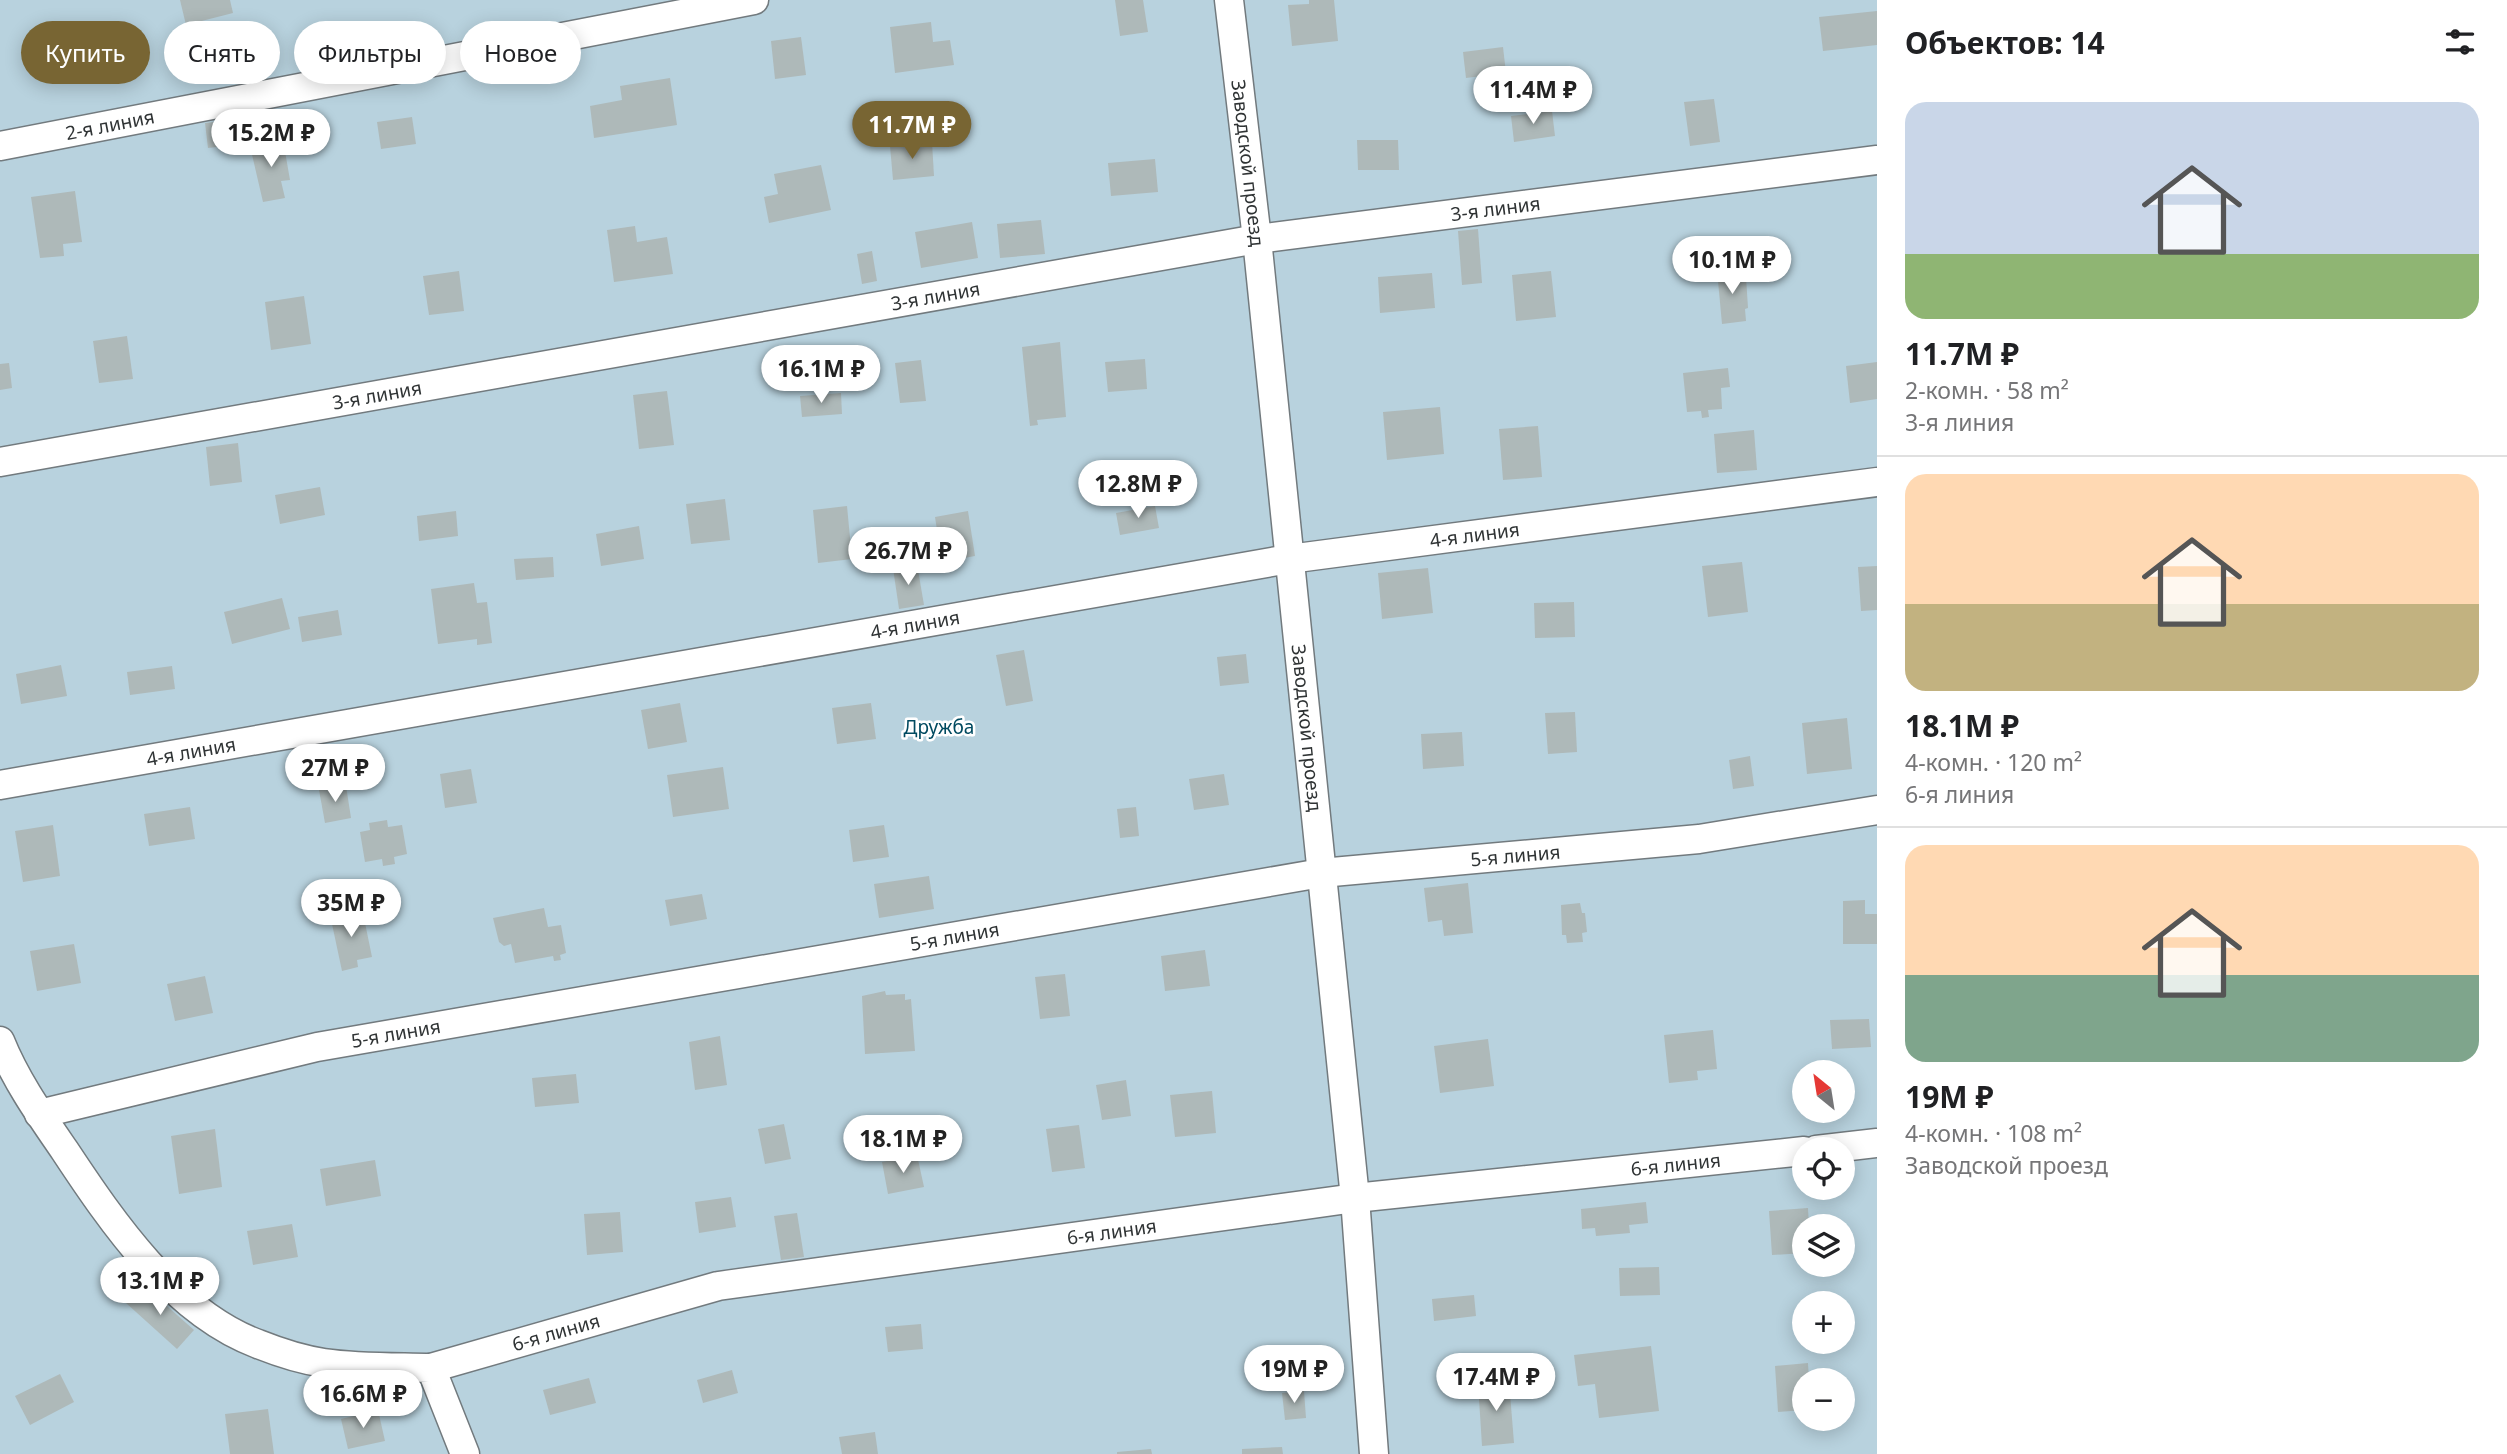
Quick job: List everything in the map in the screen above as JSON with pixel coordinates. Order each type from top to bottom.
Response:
[{"type":"street","name":"2-я линия","points":[[0,146],[754,0]]},
{"type":"street","name":"Заводской проезд","points":[[1229,0],[1257,239],[1355,1198],[1374,1454]]},
{"type":"street","name":"3-я линия","points":[[0,462],[1257,239],[1877,160]]},
{"type":"street","name":"4-я линия","points":[[0,785],[1289,559],[1877,482]]},
{"type":"street","name":"5-я линия","points":[[40,1114],[317,1047],[1321,873],[1699,839],[1877,810]]},
{"type":"street","name":"6-я линия","points":[[0,1041],[7,1059],[40,1114],[104,1210],[162,1278],[210,1319],[256,1344],[323,1363],[431,1368],[718,1286],[1355,1198],[1792,1152]]},
{"type":"street","points":[[1855,1146],[1877,1143]]},
{"type":"street","points":[[431,1368],[465,1454]]},
{"type":"green space","name":"Дружба","points":[[0,0],[1877,0],[1877,1454],[0,1454]]},
{"type":"building","points":[[180,0],[230,0],[233,13],[202,21],[185,21]]},
{"type":"building","points":[[1115,0],[1143,0],[1148,32],[1120,36]]},
{"type":"building","points":[[1309,0],[1334,0],[1338,41],[1292,46],[1288,5],[1309,4]]},
{"type":"building","points":[[1877,11],[1877,45],[1823,51],[1819,17]]},
{"type":"building","points":[[931,22],[933,42],[950,40],[954,65],[895,73],[890,27]]},
{"type":"building","points":[[801,37],[806,75],[775,79],[771,41]]},
{"type":"building","points":[[1503,47],[1506,73],[1466,78],[1463,52]]},
{"type":"building","points":[[670,78],[677,125],[594,138],[590,106],[622,100],[620,86]]},
{"type":"building","points":[[1714,99],[1720,142],[1690,146],[1684,102]]},
{"type":"building","points":[[1552,111],[1555,136],[1514,142],[1511,116]]},
{"type":"building","points":[[412,117],[416,144],[381,149],[377,122]]},
{"type":"building","points":[[231,120],[234,145],[208,148],[205,123]]},
{"type":"building","points":[[283,140],[290,180],[281,181],[285,198],[263,202],[250,146]]},
{"type":"building","points":[[1357,140],[1398,140],[1399,170],[1358,170]]},
{"type":"building","points":[[932,142],[934,176],[893,180],[890,146]]},
{"type":"building","points":[[1155,159],[1158,192],[1111,196],[1108,163]]},
{"type":"building","points":[[821,165],[831,210],[769,223],[764,197],[778,194],[774,174]]},
{"type":"building","points":[[75,191],[82,242],[63,244],[64,256],[40,258],[31,197]]},
{"type":"building","points":[[1041,220],[1045,254],[1000,258],[997,224]]},
{"type":"building","points":[[972,222],[978,258],[921,268],[915,232]]},
{"type":"building","points":[[635,226],[637,242],[667,237],[673,274],[614,282],[607,230]]},
{"type":"building","points":[[1478,229],[1482,283],[1462,285],[1458,231]]},
{"type":"building","points":[[872,251],[877,281],[862,284],[857,254]]},
{"type":"building","points":[[1735,268],[1736,278],[1746,277],[1746,321],[1722,324],[1717,270]]},
{"type":"building","points":[[459,271],[464,311],[429,315],[423,276]]},
{"type":"building","points":[[1551,271],[1556,317],[1516,321],[1512,275]]},
{"type":"building","points":[[1432,273],[1435,308],[1380,313],[1378,277]]},
{"type":"building","points":[[304,296],[311,344],[271,350],[265,302]]},
{"type":"building","points":[[127,336],[133,379],[99,383],[93,341]]},
{"type":"building","points":[[1060,342],[1066,417],[1037,420],[1038,425],[1030,426],[1022,347]]},
{"type":"building","points":[[1145,359],[1147,389],[1108,392],[1105,362]]},
{"type":"building","points":[[921,360],[926,401],[900,403],[895,363]]},
{"type":"building","points":[[1877,362],[1877,399],[1850,403],[1846,366]]},
{"type":"building","points":[[9,363],[12,388],[0,390],[0,364]]},
{"type":"building","points":[[1728,368],[1730,387],[1721,388],[1722,409],[1708,410],[1709,417],[1702,418],[1701,411],[1687,412],[1683,373]]},
{"type":"building","points":[[667,391],[674,445],[639,449],[633,395]]},
{"type":"building","points":[[841,393],[842,414],[802,417],[800,396]]},
{"type":"building","points":[[1440,407],[1444,454],[1387,460],[1383,412]]},
{"type":"building","points":[[1538,426],[1542,477],[1503,480],[1499,429]]},
{"type":"building","points":[[1754,430],[1757,470],[1717,473],[1714,434]]},
{"type":"building","points":[[238,443],[242,482],[210,486],[206,447]]},
{"type":"building","points":[[320,487],[325,515],[280,524],[275,495]]},
{"type":"building","points":[[725,499],[730,540],[691,544],[686,504]]},
{"type":"building","points":[[847,506],[852,559],[818,563],[813,510]]},
{"type":"building","points":[[1155,506],[1159,528],[1120,535],[1116,513]]},
{"type":"building","points":[[456,511],[458,536],[419,541],[417,516]]},
{"type":"building","points":[[968,511],[975,556],[942,562],[935,517]]},
{"type":"building","points":[[639,526],[644,559],[601,566],[596,534]]},
{"type":"building","points":[[553,557],[554,577],[516,580],[514,559]]},
{"type":"building","points":[[1742,562],[1748,612],[1708,617],[1702,566]]},
{"type":"building","points":[[917,564],[924,605],[899,609],[893,568]]},
{"type":"building","points":[[1877,566],[1877,610],[1861,611],[1858,567]]},
{"type":"building","points":[[1428,568],[1433,613],[1382,619],[1378,573]]},
{"type":"building","points":[[474,583],[477,603],[487,602],[492,643],[477,645],[477,639],[438,644],[431,589]]},
{"type":"building","points":[[282,598],[290,629],[232,644],[224,612]]},
{"type":"building","points":[[1574,602],[1575,637],[1535,638],[1534,603]]},
{"type":"building","points":[[338,610],[342,635],[302,642],[298,617]]},
{"type":"building","points":[[1024,650],[1033,701],[1006,706],[996,655]]},
{"type":"building","points":[[1246,654],[1249,683],[1220,686],[1217,657]]},
{"type":"building","points":[[61,665],[67,696],[21,704],[16,674]]},
{"type":"building","points":[[172,666],[175,689],[130,695],[127,672]]},
{"type":"building","points":[[680,703],[687,742],[648,749],[641,710]]},
{"type":"building","points":[[871,703],[876,739],[837,744],[832,708]]},
{"type":"building","points":[[1575,712],[1577,752],[1548,754],[1545,713]]},
{"type":"building","points":[[1847,718],[1852,769],[1807,774],[1802,723]]},
{"type":"building","points":[[1462,732],[1464,766],[1423,769],[1421,734]]},
{"type":"building","points":[[1750,756],[1754,786],[1733,789],[1729,760]]},
{"type":"building","points":[[723,767],[729,809],[673,817],[667,775]]},
{"type":"building","points":[[471,769],[477,803],[445,808],[440,774]]},
{"type":"building","points":[[1224,774],[1229,805],[1194,810],[1189,779]]},
{"type":"building","points":[[346,786],[351,818],[325,823],[319,790]]},
{"type":"building","points":[[190,807],[195,839],[149,846],[144,814]]},
{"type":"building","points":[[1136,807],[1139,836],[1120,838],[1117,809]]},
{"type":"building","points":[[387,820],[388,827],[402,825],[407,854],[394,857],[395,864],[383,866],[382,859],[365,862],[360,832],[370,830],[369,823]]},
{"type":"building","points":[[53,825],[60,876],[23,882],[15,831]]},
{"type":"building","points":[[884,825],[889,857],[853,862],[849,830]]},
{"type":"building","points":[[929,876],[934,909],[879,918],[874,884]]},
{"type":"building","points":[[1468,883],[1473,933],[1444,936],[1442,920],[1428,922],[1424,888]]},
{"type":"building","points":[[702,894],[707,919],[670,926],[665,900]]},
{"type":"building","points":[[1865,900],[1865,914],[1877,914],[1877,944],[1843,944],[1843,901]]},
{"type":"building","points":[[1580,903],[1582,913],[1585,913],[1587,932],[1582,933],[1583,942],[1567,943],[1566,935],[1562,935],[1561,905]]},
{"type":"building","points":[[544,908],[548,927],[561,925],[566,953],[560,955],[561,960],[554,961],[553,956],[515,963],[511,944],[504,946],[499,942],[493,918]]},
{"type":"building","points":[[358,909],[360,919],[364,918],[372,957],[357,960],[358,967],[342,971],[332,924],[335,923],[334,914]]},
{"type":"building","points":[[74,944],[81,983],[37,991],[30,951]]},
{"type":"building","points":[[1205,950],[1210,986],[1165,991],[1161,956]]},
{"type":"building","points":[[1065,974],[1070,1016],[1040,1019],[1035,977]]},
{"type":"building","points":[[205,976],[213,1013],[175,1021],[167,984]]},
{"type":"building","points":[[885,991],[886,995],[905,994],[905,1000],[911,999],[915,1051],[865,1054],[862,996]]},
{"type":"building","points":[[1869,1019],[1871,1047],[1832,1049],[1830,1020]]},
{"type":"building","points":[[1713,1030],[1717,1069],[1697,1071],[1698,1080],[1669,1083],[1664,1035]]},
{"type":"building","points":[[720,1036],[727,1085],[695,1090],[689,1042]]},
{"type":"building","points":[[1488,1039],[1494,1086],[1440,1093],[1434,1046]]},
{"type":"building","points":[[576,1074],[579,1103],[535,1107],[532,1078]]},
{"type":"building","points":[[1126,1080],[1131,1116],[1102,1120],[1096,1085]]},
{"type":"building","points":[[1212,1091],[1216,1133],[1175,1137],[1170,1095]]},
{"type":"building","points":[[784,1124],[791,1159],[765,1164],[758,1129]]},
{"type":"building","points":[[1079,1125],[1085,1168],[1052,1172],[1046,1129]]},
{"type":"building","points":[[215,1129],[222,1187],[179,1194],[171,1136]]},
{"type":"building","points":[[917,1155],[924,1187],[888,1194],[882,1162]]},
{"type":"building","points":[[375,1160],[381,1196],[326,1206],[320,1169]]},
{"type":"building","points":[[731,1197],[736,1227],[699,1233],[695,1202]]},
{"type":"building","points":[[1646,1202],[1648,1223],[1629,1225],[1630,1233],[1596,1236],[1595,1228],[1582,1229],[1581,1209]]},
{"type":"building","points":[[1808,1208],[1808,1214],[1792,1214],[1792,1254],[1772,1255],[1769,1211]]},
{"type":"building","points":[[620,1212],[623,1252],[587,1255],[584,1214]]},
{"type":"building","points":[[797,1213],[804,1257],[781,1260],[774,1216]]},
{"type":"building","points":[[292,1224],[298,1257],[253,1265],[247,1231]]},
{"type":"building","points":[[1659,1267],[1660,1295],[1620,1296],[1619,1268]]},
{"type":"building","points":[[142,1284],[194,1330],[177,1349],[126,1303]]},
{"type":"building","points":[[1474,1295],[1476,1316],[1434,1321],[1432,1299]]},
{"type":"building","points":[[921,1324],[923,1349],[888,1352],[885,1327]]},
{"type":"building","points":[[1651,1346],[1659,1411],[1599,1418],[1595,1384],[1578,1386],[1574,1355]]},
{"type":"building","points":[[1808,1363],[1808,1368],[1792,1368],[1792,1411],[1778,1412],[1775,1366]]},
{"type":"building","points":[[732,1370],[738,1393],[703,1403],[697,1380]]},
{"type":"building","points":[[60,1374],[74,1402],[30,1425],[15,1396]]},
{"type":"building","points":[[589,1378],[596,1403],[550,1415],[543,1390]]},
{"type":"building","points":[[1509,1381],[1514,1443],[1482,1446],[1478,1383]]},
{"type":"building","points":[[1304,1391],[1306,1418],[1285,1420],[1282,1393]]},
{"type":"building","points":[[268,1409],[274,1454],[230,1454],[225,1414]]},
{"type":"building","points":[[378,1410],[385,1441],[348,1449],[341,1419]]},
{"type":"building","points":[[875,1432],[878,1454],[842,1454],[839,1437]]},
{"type":"building","points":[[1282,1447],[1283,1454],[1242,1454],[1242,1449]]},
{"type":"building","points":[[1151,1449],[1152,1454],[1117,1454],[1117,1452]]}]
